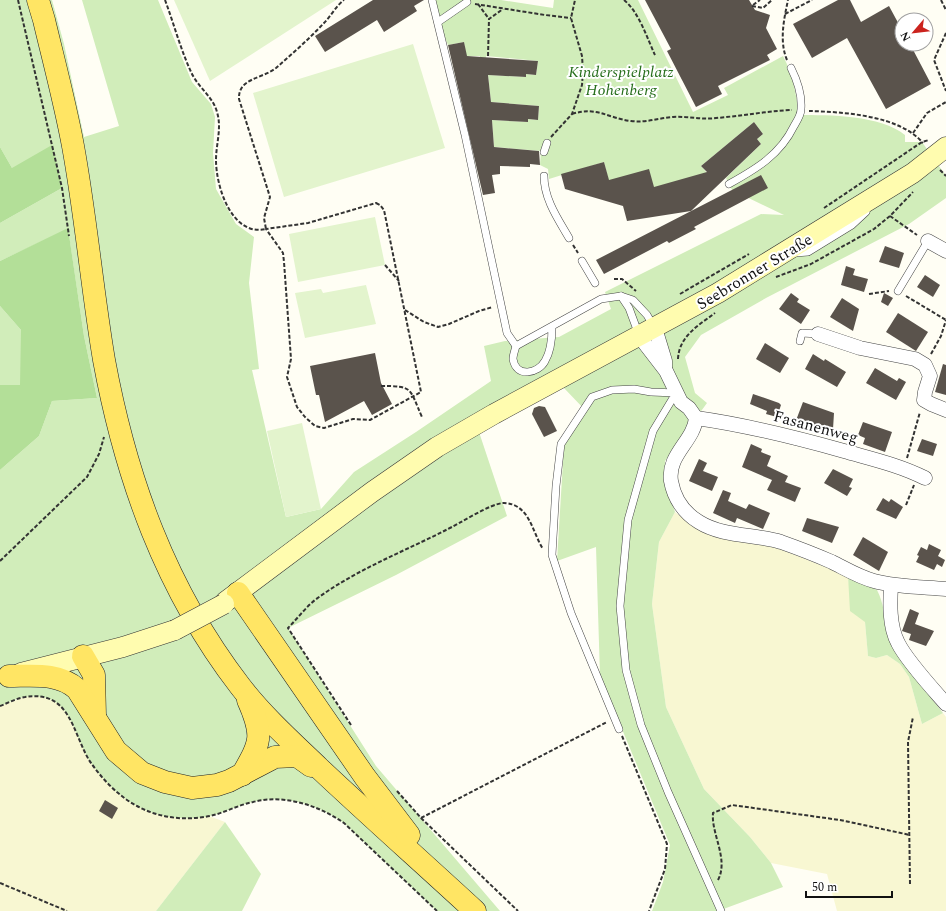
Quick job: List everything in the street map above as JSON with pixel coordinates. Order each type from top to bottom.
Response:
[{"type":"main road","points":[[38,0],[73,146],[104,360],[117,420],[135,486],[154,538],[173,579],[204,634],[242,689],[282,732],[476,911]]},
{"type":"main road","points":[[231,598],[389,810],[476,911]]},
{"type":"main road","points":[[83,656],[94,675],[90,709]]},
{"type":"main road","points":[[4,677],[57,678],[71,683],[77,688],[116,751],[142,773],[155,779],[182,786],[202,787],[229,782],[275,757],[296,756],[334,781]]},
{"type":"main road","points":[[242,689],[257,722],[258,739],[256,750],[242,775]]},
{"type":"main road","points":[[275,757],[282,746],[282,732]]},
{"type":"street","name":"Seebronner Straße","points":[[4,677],[123,647],[175,630],[231,598],[372,492],[437,447],[554,381],[647,332],[783,254],[936,155]]},
{"type":"street","points":[[928,242],[946,251]]},
{"type":"street","points":[[647,332],[665,361],[666,371],[681,402],[689,408],[696,418],[695,428],[679,451],[672,466],[671,480],[677,499],[686,513],[700,523],[721,531],[781,542],[821,557],[872,580],[891,585],[946,589]]},
{"type":"street","points":[[818,334],[860,348],[915,359],[925,365],[930,376],[924,392],[924,400],[946,410]]},
{"type":"street","name":"Fasanenweg","points":[[696,418],[744,425],[904,468],[921,476]]},
{"type":"street","points":[[891,585],[892,626],[898,643],[946,704]]},
{"type":"lane","points":[[432,0],[467,143],[507,333],[516,346]]},
{"type":"lane","points":[[438,22],[467,2]]},
{"type":"lane","points":[[729,184],[764,163],[778,151],[792,130],[802,110],[796,79],[791,68]]},
{"type":"lane","points":[[544,152],[547,143]]},
{"type":"lane","points":[[544,176],[544,188],[553,211],[569,238]]},
{"type":"lane","points":[[898,291],[928,242]]},
{"type":"lane","points":[[582,261],[595,283]]},
{"type":"lane","points":[[552,327],[552,339],[549,352],[546,360],[537,370],[529,373],[516,367],[513,358],[516,346],[601,299],[621,296],[634,300],[647,315],[647,332]]},
{"type":"lane","points":[[621,296],[647,332]]},
{"type":"lane","points":[[800,341],[802,333],[818,334]]},
{"type":"lane","points":[[619,729],[571,613],[552,555],[560,444],[592,397],[612,390],[634,389],[651,392],[676,393],[654,432],[628,520],[620,606],[626,670],[641,725],[668,792],[721,911]]},
{"type":"path","points":[[18,0],[62,188],[69,236]]},
{"type":"path","points":[[165,0],[192,74],[212,101],[217,111],[219,127],[216,161],[220,185],[228,209],[237,220],[248,229],[258,231],[266,229],[308,223],[376,203],[384,210],[421,385],[421,392],[370,420],[354,418],[324,428],[315,426],[297,407],[287,378],[291,359],[283,253],[266,229],[264,218],[270,196],[239,99],[239,92],[241,86],[246,82],[267,74],[275,68],[325,22],[344,0]]},
{"type":"path","points":[[547,143],[572,114],[578,101],[583,70],[582,56],[570,18],[575,0]]},
{"type":"path","points":[[624,0],[629,4],[645,32],[655,55]]},
{"type":"path","points":[[760,0],[752,6],[763,8],[772,0]]},
{"type":"path","points":[[788,0],[782,28],[785,55],[791,68]]},
{"type":"path","points":[[785,14],[812,0]]},
{"type":"path","points":[[941,0],[946,10]]},
{"type":"path","points":[[467,2],[570,18]]},
{"type":"path","points":[[478,4],[489,19],[488,56]]},
{"type":"path","points":[[489,19],[504,8]]},
{"type":"path","points":[[946,33],[934,60],[946,91]]},
{"type":"path","points":[[913,133],[927,113],[946,102]]},
{"type":"path","points":[[572,114],[590,110],[601,112],[620,119],[645,122],[672,117],[711,119],[769,111],[802,110],[863,116],[890,123],[913,133],[936,155],[818,212]]},
{"type":"path","points":[[771,280],[782,274],[811,264],[874,229],[890,216],[918,187]]},
{"type":"path","points":[[890,216],[905,228],[928,242]]},
{"type":"path","points":[[569,238],[582,261]]},
{"type":"path","points":[[679,295],[754,251]]},
{"type":"path","points":[[385,265],[399,281]]},
{"type":"path","points":[[614,279],[622,279],[632,285],[641,297]]},
{"type":"path","points":[[869,294],[898,291],[946,320],[940,336],[925,365]]},
{"type":"path","points":[[405,310],[424,322],[438,327],[449,324],[479,311],[501,306]]},
{"type":"path","points":[[666,371],[678,367],[678,355],[683,341],[692,329],[720,310]]},
{"type":"path","points":[[381,386],[403,386],[411,392],[422,417]]},
{"type":"path","points":[[904,468],[914,429],[924,400]]},
{"type":"path","points":[[0,561],[87,477],[99,454],[104,436]]},
{"type":"path","points":[[906,505],[921,476]]},
{"type":"path","points":[[351,726],[288,628],[315,600],[370,566],[413,547],[483,511],[504,503],[522,509],[530,519],[540,544],[557,569]]},
{"type":"path","points":[[910,884],[908,742],[913,717]]},
{"type":"path","points":[[421,818],[615,718]]},
{"type":"path","points":[[619,729],[667,844],[665,869],[649,911]]},
{"type":"path","points":[[396,789],[421,818],[518,911]]},
{"type":"path","points":[[712,890],[721,874],[720,849],[712,821],[713,813],[732,805],[840,820],[910,835]]},
{"type":"path","points":[[0,883],[67,911]]},
{"type":"green space","name":"Kinderspielplatz Hohenberg","points":[[0,0],[52,0],[64,44],[84,137],[119,126],[82,0],[158,0],[192,82],[211,104],[215,117],[213,153],[216,189],[236,224],[254,237],[249,283],[259,369],[252,370],[286,517],[321,509],[354,472],[491,381],[484,346],[505,341],[559,337],[611,309],[605,292],[761,214],[784,215],[732,190],[726,178],[761,144],[757,139],[763,134],[754,122],[701,166],[708,174],[652,188],[607,181],[608,178],[604,162],[549,179],[548,169],[540,165],[541,151],[494,147],[492,120],[528,122],[528,119],[538,120],[539,106],[491,102],[488,75],[526,77],[526,74],[536,75],[538,61],[486,56],[486,69],[480,69],[480,56],[466,56],[464,42],[448,45],[438,22],[432,0],[501,0],[553,8],[554,0],[638,0],[693,112],[728,95],[724,88],[783,56],[794,84],[799,115],[839,116],[883,123],[895,128],[905,135],[905,142],[922,142],[946,176],[946,198],[909,224],[766,298],[701,335],[685,357],[695,393],[707,403],[665,461],[667,487],[675,512],[659,542],[652,604],[666,707],[704,789],[750,837],[771,863],[783,887],[718,911],[652,911],[663,882],[670,845],[600,676],[596,547],[557,561],[564,445],[586,411],[563,387],[479,432],[507,516],[396,575],[288,628],[376,766],[500,911],[437,911],[344,823],[312,806],[289,800],[265,800],[247,803],[210,816],[191,818],[163,816],[145,810],[123,797],[110,786],[99,773],[89,760],[68,715],[61,706],[52,700],[40,697],[25,697],[0,706],[0,470],[39,436],[52,401],[97,398],[84,336],[68,229],[0,261],[0,223],[62,188],[12,168],[0,147]]},
{"type":"green space","points":[[174,0],[336,0],[210,81]]},
{"type":"green space","points":[[413,44],[445,148],[284,197],[253,93]]},
{"type":"green space","points":[[52,145],[62,188],[0,223],[0,147],[12,168]]},
{"type":"green space","points":[[375,217],[385,265],[298,282],[289,234]]},
{"type":"green space","points":[[68,228],[84,336],[97,398],[52,401],[39,436],[0,470],[0,385],[20,385],[21,330],[0,306],[0,261]]},
{"type":"green space","points":[[366,285],[376,324],[305,338],[295,293],[321,289],[323,293]]},
{"type":"green space","points":[[0,306],[21,330],[21,385],[0,385]]},
{"type":"green space","points":[[302,423],[321,509],[286,517],[267,431]]},
{"type":"green space","points":[[675,512],[698,529],[780,549],[848,576],[850,593],[865,622],[868,656],[876,658],[887,655],[900,664],[909,677],[922,724],[943,713],[946,717],[946,911],[837,911],[827,874],[771,863],[750,837],[704,789],[666,707],[652,604],[659,542]]},
{"type":"green space","points":[[848,576],[877,590],[892,642],[904,663],[943,713],[922,724],[909,677],[900,664],[887,655],[876,658],[868,656],[865,622],[850,611]]},
{"type":"green space","points":[[40,696],[56,701],[68,715],[89,760],[119,794],[179,819],[209,816],[225,822],[156,911],[0,911],[0,706],[24,697]]},
{"type":"green space","points":[[225,822],[261,874],[242,911],[156,911]]},
{"type":"building","points":[[373,0],[424,0],[414,6],[417,11],[384,32],[377,20],[325,52],[315,36]]},
{"type":"building","points":[[645,0],[749,0],[755,10],[770,15],[766,28],[777,49],[767,55],[770,60],[718,86],[722,94],[696,107],[667,51],[671,49]]},
{"type":"building","points":[[838,0],[850,0],[861,22],[889,6],[894,15],[894,52],[914,52],[931,84],[886,109],[847,38],[812,58],[793,24]]},
{"type":"building","points":[[464,42],[467,56],[538,61],[536,75],[526,74],[526,77],[488,75],[491,102],[539,106],[538,120],[528,119],[528,122],[492,120],[494,147],[539,151],[540,165],[530,164],[530,167],[500,166],[500,174],[492,175],[495,193],[483,195],[448,45]]},
{"type":"building","points":[[754,122],[763,134],[757,139],[761,144],[691,211],[627,221],[623,206],[565,189],[561,174],[604,162],[609,180],[649,169],[654,187],[707,172],[701,166]]},
{"type":"building","points":[[761,175],[768,188],[694,227],[696,229],[669,243],[667,241],[604,274],[596,260]]},
{"type":"building","points":[[885,246],[904,253],[899,268],[879,262]]},
{"type":"building","points":[[846,266],[855,269],[853,275],[868,279],[864,292],[841,285]]},
{"type":"building","points":[[925,275],[940,285],[933,297],[917,287]]},
{"type":"building","points":[[791,293],[799,299],[797,302],[810,310],[801,324],[779,309]]},
{"type":"building","points":[[884,293],[893,298],[888,306],[881,302]]},
{"type":"building","points":[[842,298],[859,309],[853,331],[830,317]]},
{"type":"building","points":[[898,313],[928,332],[916,351],[886,332]]},
{"type":"building","points":[[765,343],[789,358],[780,373],[756,359]]},
{"type":"building","points":[[375,353],[381,383],[392,404],[372,415],[364,401],[325,422],[319,395],[316,395],[310,366]]},
{"type":"building","points":[[813,354],[824,361],[825,359],[846,372],[837,387],[805,369]]},
{"type":"building","points":[[943,364],[946,365],[946,395],[935,392]]},
{"type":"building","points":[[875,368],[897,381],[899,378],[906,382],[896,400],[866,383]]},
{"type":"building","points":[[753,394],[779,403],[781,405],[777,417],[766,414],[767,411],[750,404]]},
{"type":"building","points":[[803,402],[834,413],[833,429],[828,428],[826,433],[795,423]]},
{"type":"building","points":[[539,406],[545,407],[557,431],[544,437],[532,414],[534,408]]},
{"type":"building","points":[[863,422],[892,432],[885,452],[863,444],[865,438],[858,435]]},
{"type":"building","points":[[922,439],[937,444],[933,456],[917,451]]},
{"type":"building","points":[[751,444],[762,449],[761,452],[771,456],[767,466],[788,476],[785,482],[801,488],[795,502],[767,490],[772,480],[742,467]]},
{"type":"building","points":[[699,459],[707,463],[703,471],[718,477],[712,491],[689,481]]},
{"type":"building","points":[[833,469],[853,479],[849,487],[852,488],[847,496],[824,483]]},
{"type":"building","points":[[723,490],[731,493],[728,501],[746,509],[749,504],[770,513],[763,529],[737,518],[735,523],[713,513]]},
{"type":"building","points":[[883,498],[889,502],[891,499],[903,507],[896,519],[876,510]]},
{"type":"building","points":[[807,518],[839,527],[832,543],[802,531]]},
{"type":"building","points":[[863,537],[888,552],[879,571],[853,555]]},
{"type":"building","points":[[929,544],[941,550],[938,556],[945,560],[942,567],[937,564],[934,570],[916,562],[919,556],[917,555],[921,547],[927,550]]},
{"type":"building","points":[[910,609],[919,613],[915,624],[934,631],[926,646],[909,640],[911,634],[902,631]]},
{"type":"building","points":[[105,800],[118,808],[112,819],[99,811]]}]
